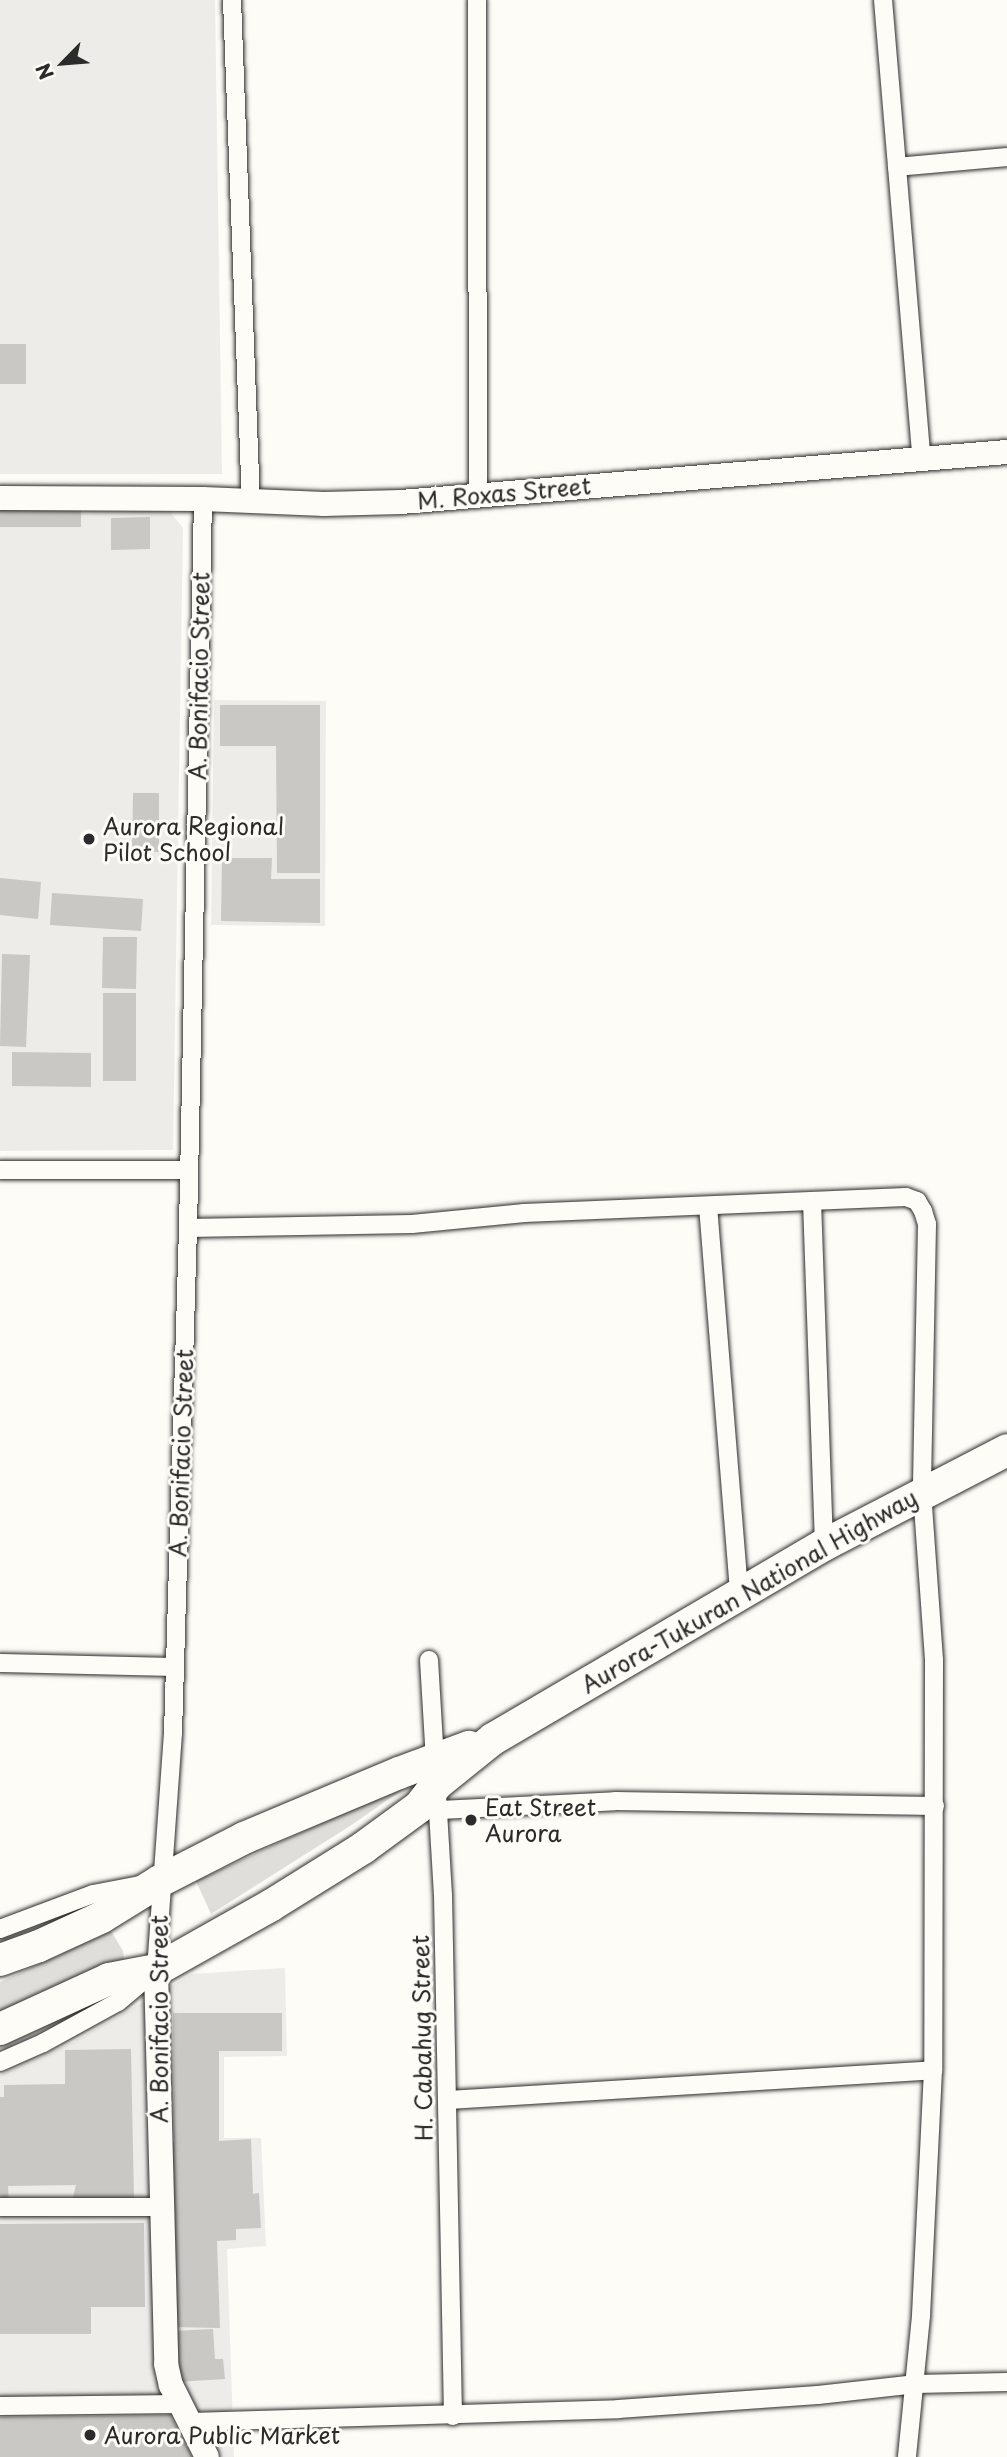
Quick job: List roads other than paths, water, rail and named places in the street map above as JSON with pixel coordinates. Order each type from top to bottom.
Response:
[{"type":"highway","name":"Aurora-Tukuran National Highway","points":[[0,2029],[109,1979],[156,1970],[270,1906],[363,1847],[419,1807],[437,1785],[494,1739],[824,1545],[1007,1450]]},
{"type":"highway","name":"Aurora-Tukuran National Highway","points":[[0,1960],[39,1946],[102,1917],[160,1881],[244,1838],[437,1785]]},
{"type":"street","points":[[232,0],[251,503]]},
{"type":"street","points":[[477,0],[478,498]]},
{"type":"street","points":[[883,0],[922,461]]},
{"type":"street","points":[[897,167],[1007,157]]},
{"type":"street","name":"M. Roxas Street","points":[[0,498],[203,499],[324,504],[478,498],[596,485],[922,461],[1007,452]]},
{"type":"street","name":"A. Bonifacio Street","points":[[203,499],[187,1170],[188,1228],[173,1733],[160,1881],[156,1970],[166,2364],[185,2413],[207,2457]]},
{"type":"street","points":[[0,1170],[187,1170]]},
{"type":"street","points":[[188,1228],[412,1224],[524,1213],[906,1196],[917,1201],[923,1211],[927,1224],[922,1492],[934,1660],[933,2070],[928,2208],[916,2384],[907,2457]]},
{"type":"street","points":[[812,1200],[824,1545]]},
{"type":"street","points":[[708,1206],[739,1594]]},
{"type":"street","name":"H. Cabahug Street","points":[[429,1660],[437,1785],[449,2100],[453,2416]]},
{"type":"street","points":[[0,1663],[175,1667]]},
{"type":"street","points":[[437,1785],[615,1801],[935,1806]]},
{"type":"street","name":"Aurora-Tukuran National Highway","points":[[0,1929],[93,1894],[160,1881]]},
{"type":"street","name":"Aurora-Tukuran National Highway","points":[[0,2062],[43,2043],[118,2002],[156,1970]]},
{"type":"street","points":[[449,2100],[933,2070]]},
{"type":"street","points":[[0,2207],[162,2207]]},
{"type":"street","points":[[0,2406],[185,2413],[453,2416],[818,2395],[916,2384],[1007,2382]]},
{"type":"place","name":"Aurora Regional Pilot School","points":[[89,839]]},
{"type":"place","name":"Eat Street Aurora","points":[[471,1820]]},
{"type":"place","name":"Aurora Public Market","points":[[90,2435]]}]
